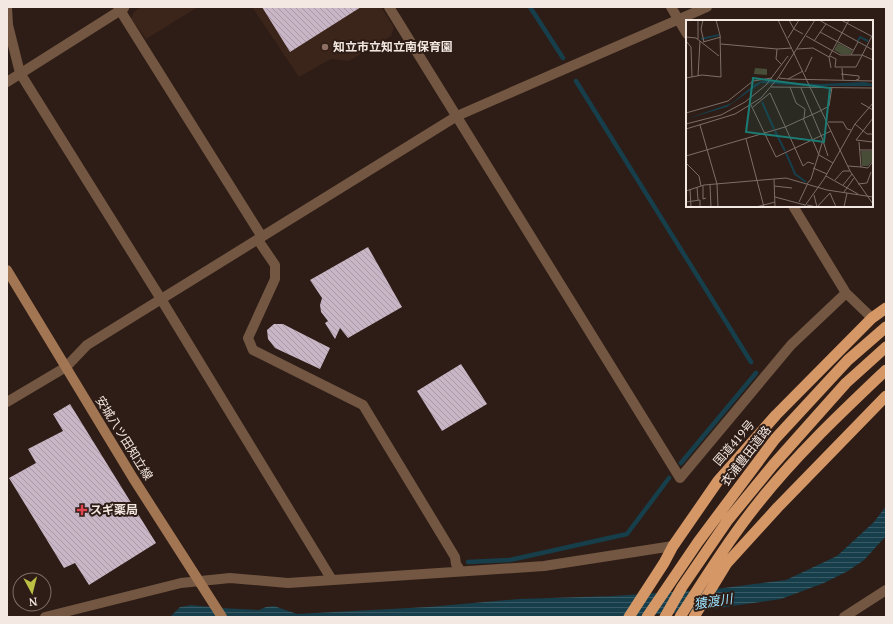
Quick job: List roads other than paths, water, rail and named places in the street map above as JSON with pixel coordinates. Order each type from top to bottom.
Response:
[{"type":"highway","name":"国道419号","points":[[629,617],[664,563],[673,546],[718,480],[770,421],[872,318],[886,308]]},
{"type":"highway","name":"衣浦豊田道路","points":[[647,617],[698,542],[775,439],[848,360],[886,327]]},
{"type":"highway","points":[[665,617],[682,587],[728,520],[773,465],[846,383],[886,347]]},
{"type":"highway","points":[[680,617],[706,576],[759,502],[804,450],[886,370]]},
{"type":"highway","points":[[694,617],[727,563],[778,507],[886,396]]},
{"type":"main road","name":"安城八ツ田知立線","points":[[7,270],[133,478],[222,617]]},
{"type":"street","points":[[7,7],[8,25],[20,74],[161,300],[332,580]]},
{"type":"street","points":[[389,7],[680,478],[792,345],[846,293]]},
{"type":"street","points":[[671,7],[686,32]]},
{"type":"street","points":[[7,402],[66,367],[86,345],[457,116],[707,7]]},
{"type":"street","points":[[7,82],[120,8],[275,265],[275,279],[248,338],[253,350],[363,404],[455,557],[456,564],[460,570]]},
{"type":"street","points":[[794,207],[846,293],[872,318]]},
{"type":"street","points":[[45,617],[181,582],[230,578],[288,583],[460,570],[544,566],[673,546]]},
{"type":"street","points":[[844,617],[886,590]]},
{"type":"water","name":"猿渡川","points":[[886,506],[886,536],[864,560],[848,571],[824,583],[781,599],[704,610],[627,617],[170,617],[180,607],[191,605],[259,610],[274,606],[297,614],[428,607],[519,599],[613,596],[716,589],[786,580],[837,556],[874,522]]},
{"type":"waterway","points":[[530,7],[563,58]]},
{"type":"waterway","points":[[576,81],[751,362]]},
{"type":"waterway","points":[[681,463],[756,373]]},
{"type":"waterway","points":[[468,562],[510,560],[627,534],[669,478]]},
{"type":"place","name":"知立市立知立南保育園","points":[[325,47]]},
{"type":"place","name":"スギ薬局","points":[[82,510]]}]
